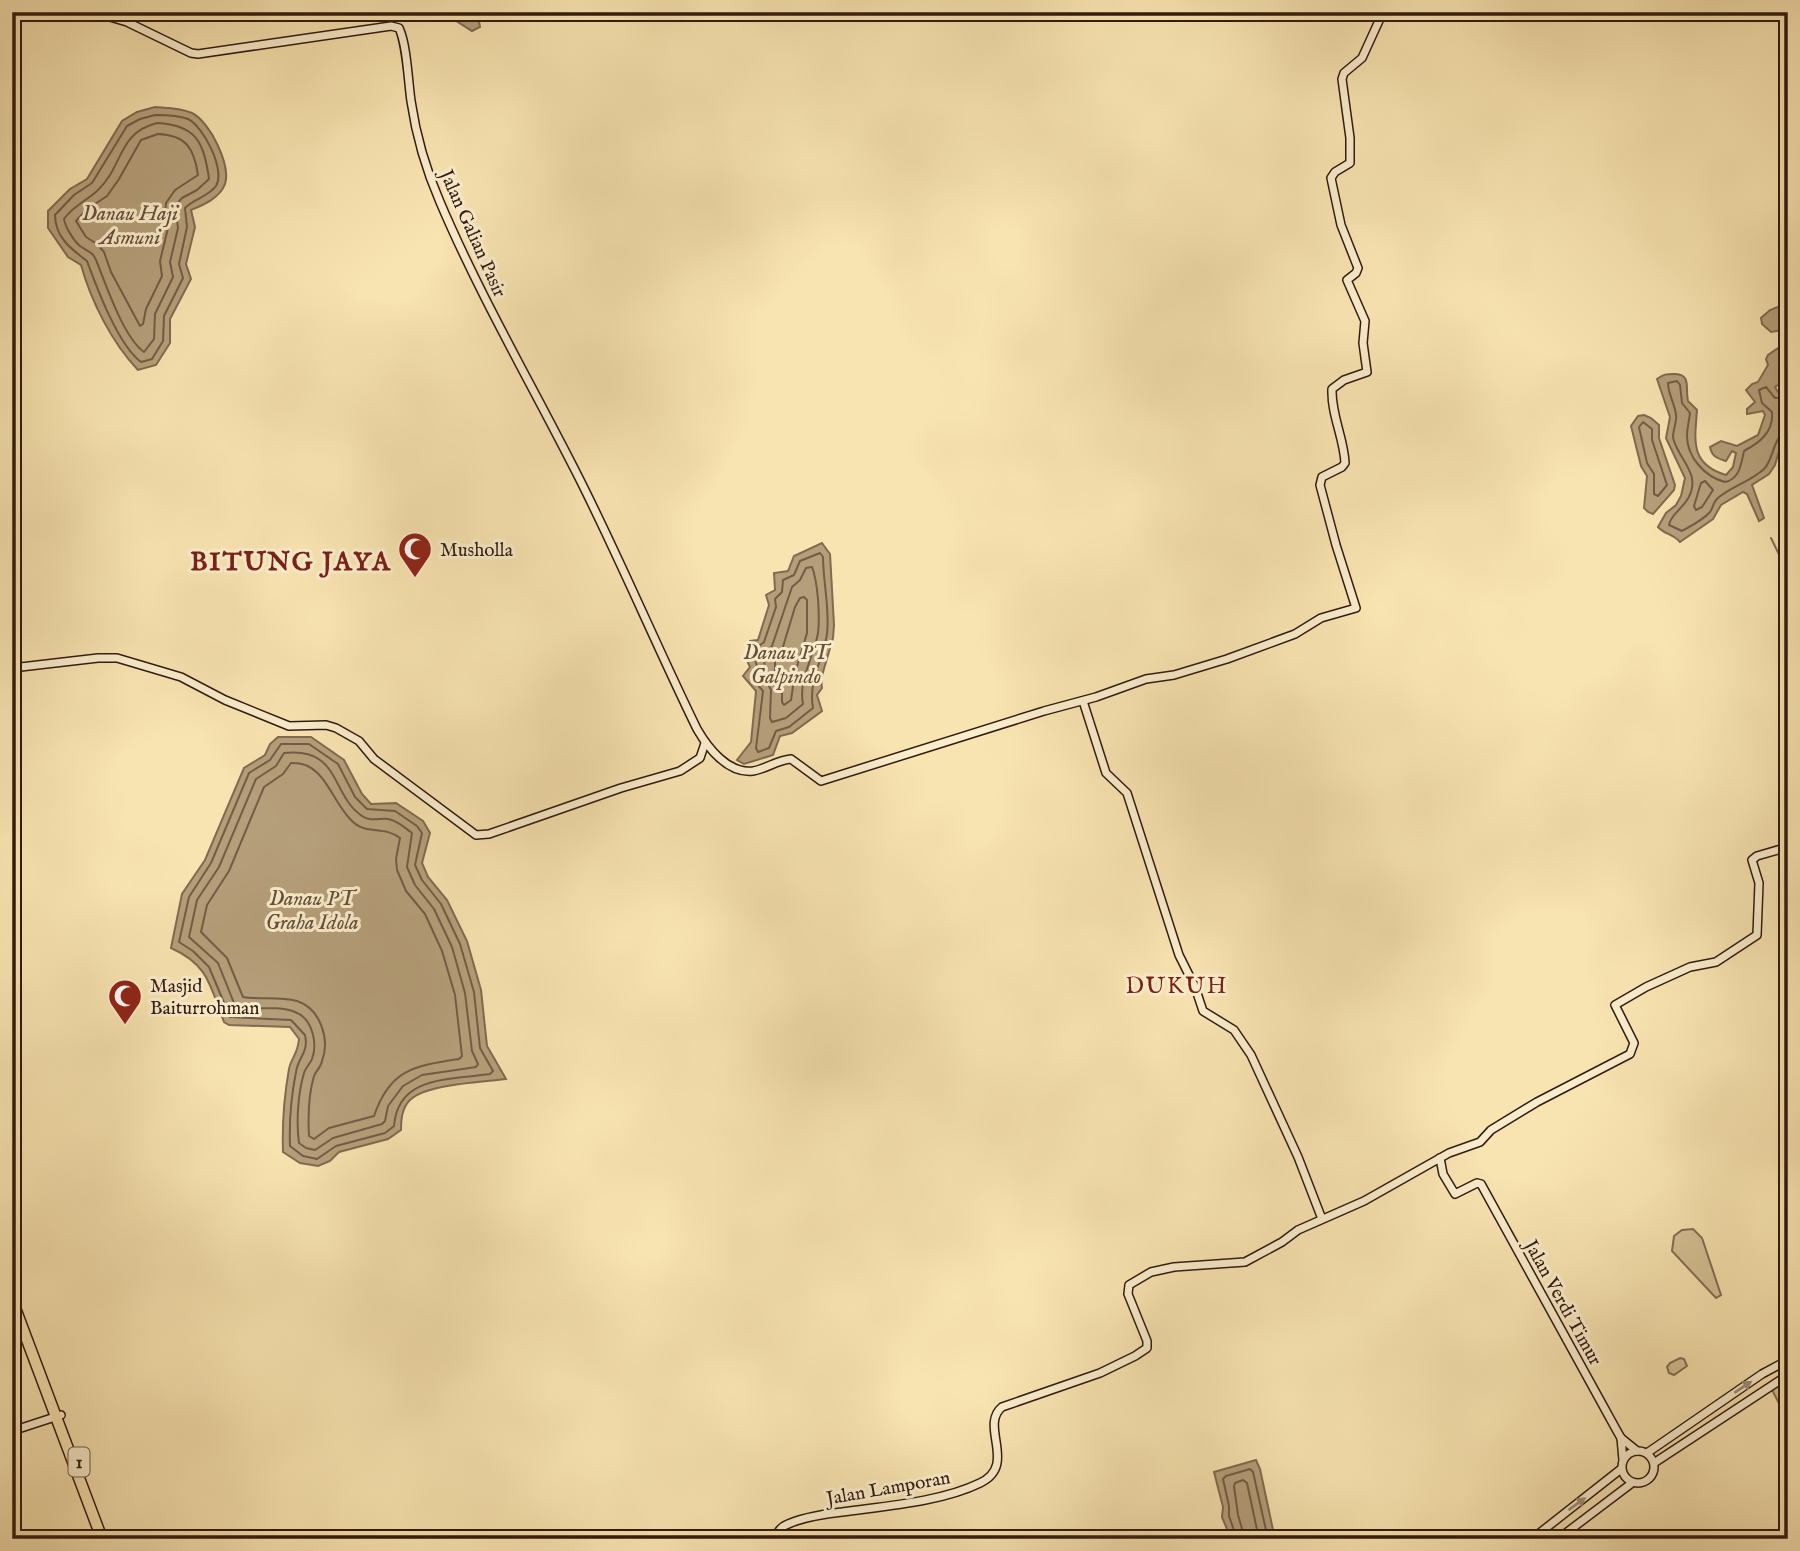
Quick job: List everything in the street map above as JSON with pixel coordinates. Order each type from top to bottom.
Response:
[{"type":"highway","name":"1","points":[[12,1300],[46,1387],[51,1390],[102,1539]]},
{"type":"highway","name":"1","points":[[58,1416],[109,1539]]},
{"type":"street","name":"Jalan Galian Pasir","points":[[71,12],[103,15],[198,54],[391,26],[399,28],[424,159],[452,232],[478,288],[522,367],[608,538],[669,673],[705,743]]},
{"type":"street","points":[[12,668],[117,658],[181,677],[225,700],[289,726],[326,725],[359,741],[374,759],[476,835],[489,834],[621,788],[680,771],[700,758],[705,743],[734,768],[750,771],[791,759],[821,781],[1083,701],[1146,679],[1184,672],[1262,648],[1299,632],[1321,618],[1356,608],[1320,485],[1322,477],[1345,463],[1342,440],[1335,421],[1332,389],[1344,380],[1367,372],[1363,343],[1365,321],[1347,280],[1356,274],[1358,268],[1341,225],[1331,178],[1335,172],[1350,163],[1350,138],[1342,79],[1362,58],[1382,12]]},
{"type":"street","points":[[1083,701],[1106,773],[1124,788],[1136,816],[1179,955],[1195,987],[1203,1011],[1234,1030],[1251,1055],[1298,1157],[1322,1219],[1364,1201],[1440,1158],[1480,1142],[1490,1130],[1528,1107],[1630,1054],[1634,1043],[1615,1005],[1690,967],[1716,962],[1757,934],[1759,883],[1752,860],[1788,847]]},
{"type":"street","name":"Jalan Verdi Timur","points":[[1440,1158],[1443,1174],[1455,1194],[1479,1182],[1621,1438],[1637,1451]]},
{"type":"street","name":"Jalan Lamporan","points":[[775,1539],[783,1527],[795,1522],[834,1513],[933,1498],[982,1482],[998,1464],[995,1419],[998,1411],[1006,1405],[1051,1392],[1100,1373],[1147,1348],[1147,1341],[1128,1294],[1129,1285],[1135,1280],[1151,1272],[1174,1267],[1245,1262],[1322,1219]]},
{"type":"street","points":[[1647,1453],[1762,1374],[1788,1360]]},
{"type":"street","points":[[1654,1463],[1788,1375]]},
{"type":"street","points":[[1717,1404],[1719,1411],[1726,1416]]},
{"type":"street","points":[[12,1431],[58,1416]]},
{"type":"street","name":"Jalan Verdi Timur","points":[[1621,1438],[1623,1460]]},
{"type":"street","points":[[1637,1451],[1647,1453],[1654,1463],[1653,1475],[1639,1484],[1632,1483],[1622,1469],[1623,1460],[1637,1451]]},
{"type":"street","points":[[1532,1539],[1622,1469]]},
{"type":"street","points":[[1546,1526],[1557,1539],[1632,1483]]},
{"type":"street","points":[[1556,1519],[1566,1532]]},
{"type":"shaded area","points":[[1693,1229],[1702,1238],[1721,1295],[1716,1298],[1672,1251],[1674,1236],[1682,1230]]},
{"type":"shaded area","points":[[1680,1358],[1684,1359],[1687,1366],[1674,1375],[1669,1373],[1667,1367]]},
{"type":"shaded area","points":[[1788,1374],[1788,1421],[1769,1384]]},
{"type":"water","points":[[430,12],[487,12],[478,16],[480,27],[472,31],[453,19]]},
{"type":"water","name":"Danau Haji Asmuni","points":[[155,107],[183,110],[199,118],[218,145],[226,176],[223,189],[219,193],[191,210],[195,227],[186,264],[191,279],[170,319],[170,343],[156,365],[138,370],[104,321],[90,293],[81,265],[68,257],[48,228],[48,211],[70,189],[87,179],[122,121],[137,112]]},
{"type":"water","points":[[1788,303],[1788,372],[1784,381],[1775,387],[1778,392],[1788,391],[1788,436],[1769,474],[1752,485],[1764,518],[1759,521],[1747,494],[1743,492],[1721,505],[1713,519],[1680,542],[1658,527],[1681,496],[1685,478],[1666,438],[1670,417],[1657,379],[1674,374],[1686,379],[1688,401],[1697,410],[1696,440],[1700,457],[1714,470],[1726,475],[1733,467],[1736,453],[1732,451],[1726,461],[1715,457],[1710,447],[1721,441],[1737,446],[1758,435],[1765,415],[1763,411],[1747,414],[1747,409],[1755,402],[1746,390],[1758,382],[1768,365],[1768,355],[1784,344],[1787,338],[1783,330],[1771,332],[1762,324],[1761,318],[1770,310]]},
{"type":"water","points":[[1644,415],[1659,425],[1659,438],[1675,485],[1674,490],[1653,514],[1644,508],[1647,476],[1641,466],[1631,426],[1638,416]]},
{"type":"water","name":"Danau PT Galpindo","points":[[822,543],[830,554],[834,625],[821,679],[822,688],[817,695],[822,711],[792,733],[780,736],[773,755],[744,764],[737,760],[751,742],[756,691],[743,676],[750,667],[746,657],[747,648],[750,641],[758,640],[769,605],[766,595],[775,590],[774,573],[788,571],[794,556]]},
{"type":"water","name":"Danau PT Graha Idola","points":[[278,737],[311,737],[344,760],[362,794],[371,804],[396,803],[423,821],[430,833],[422,863],[428,877],[447,900],[467,941],[481,990],[487,1046],[506,1079],[455,1085],[418,1095],[405,1107],[401,1130],[388,1139],[339,1152],[330,1161],[318,1166],[300,1163],[283,1152],[287,1079],[299,1039],[290,1027],[229,1025],[224,1022],[201,969],[171,948],[182,894],[205,860],[244,768],[265,755],[270,744]]},
{"type":"water","points":[[1256,1460],[1275,1539],[1231,1539],[1222,1517],[1223,1507],[1214,1472]]},
{"type":"waterway","points":[[1771,538],[1788,573]]},
{"type":"place","name":"Musholla","points":[[415,579]]},
{"type":"place","name":"Masjid Baiturrohman","points":[[125,1026]]},
{"type":"district","name":"BITUNG JAYA","points":[[291,561]]},
{"type":"district","name":"DUKUH","points":[[1177,985]]}]
